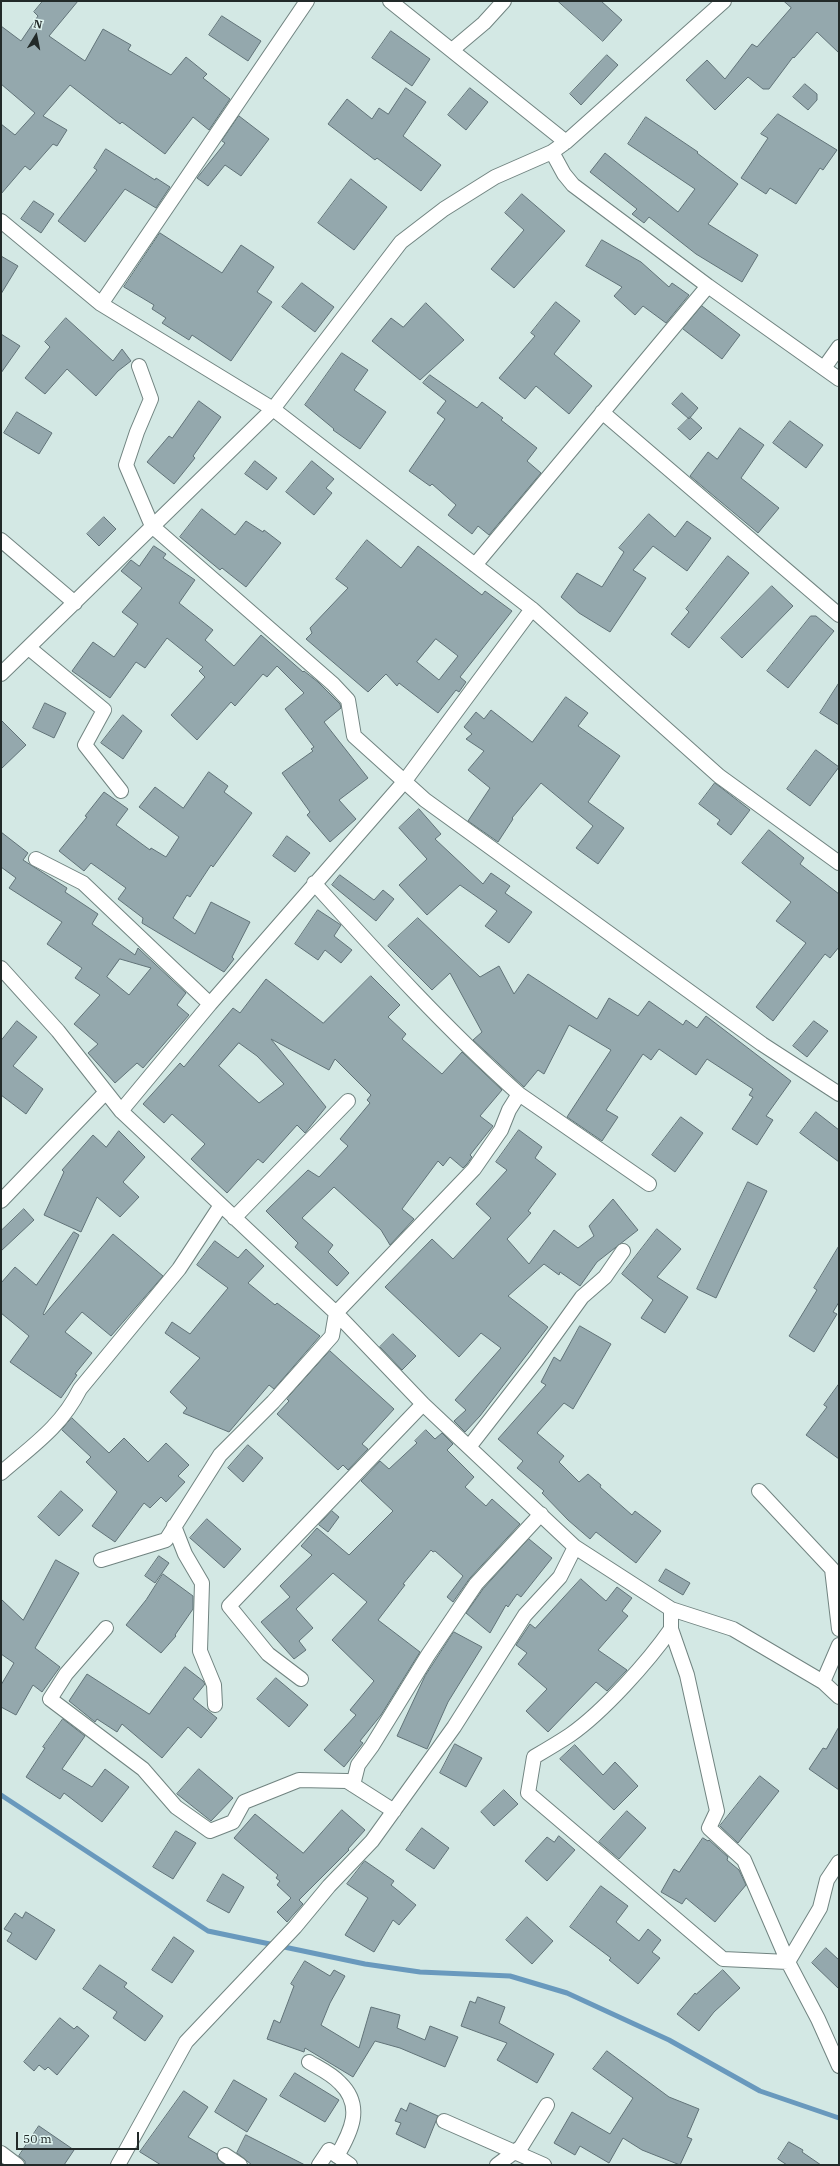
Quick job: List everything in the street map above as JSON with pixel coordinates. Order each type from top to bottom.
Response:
[{"type":"street","points":[[101,304],[307,1]]},
{"type":"street","points":[[390,1],[566,142]]},
{"type":"street","points":[[452,50],[484,23],[504,1]]},
{"type":"street","points":[[1,674],[273,409],[401,242],[444,209],[494,177],[552,152],[566,142],[724,1]]},
{"type":"street","points":[[552,152],[564,174],[573,185],[708,286],[839,379]]},
{"type":"street","points":[[1,221],[101,304],[273,409],[532,609],[719,776],[839,863]]},
{"type":"street","points":[[475,565],[708,286]]},
{"type":"street","points":[[824,368],[839,347]]},
{"type":"street","points":[[139,366],[151,399],[136,432],[126,465],[152,526],[333,684],[348,700],[354,736],[425,800],[584,917],[762,1044],[839,1094]]},
{"type":"street","points":[[602,412],[839,616]]},
{"type":"street","points":[[1,540],[75,603]]},
{"type":"street","points":[[121,1112],[210,1004],[314,883],[404,782],[532,609]]},
{"type":"street","points":[[29,648],[104,710],[85,745],[121,791]]},
{"type":"street","points":[[36,858],[83,884],[210,1004]]},
{"type":"street","points":[[314,883],[405,983],[492,1070],[519,1094],[649,1184]]},
{"type":"street","points":[[1,968],[58,1032],[121,1112],[336,1313],[423,1404],[575,1547],[671,1608],[733,1629],[823,1682],[839,1697]]},
{"type":"street","points":[[1,1202],[105,1093]]},
{"type":"street","points":[[101,1560],[166,1540],[220,1455],[273,1402],[332,1336],[336,1313],[474,1169],[501,1130],[509,1110],[519,1094]]},
{"type":"street","points":[[234,1218],[348,1101]]},
{"type":"street","points":[[1,1473],[44,1437],[70,1409],[80,1389],[179,1269],[220,1205]]},
{"type":"street","points":[[469,1447],[536,1361],[582,1297],[605,1277],[624,1251]]},
{"type":"street","points":[[301,1679],[268,1654],[229,1606],[423,1404]]},
{"type":"street","points":[[759,1491],[832,1569],[839,1629]]},
{"type":"street","points":[[353,1785],[358,1765],[372,1746],[428,1655],[476,1584],[541,1514]]},
{"type":"street","points":[[174,1526],[185,1554],[202,1583],[200,1651],[214,1685],[215,1705]]},
{"type":"street","points":[[118,2165],[186,2042],[295,1927],[329,1886],[372,1841],[454,1727],[525,1615],[560,1577],[575,1547]]},
{"type":"street","points":[[671,1608],[671,1629],[686,1675],[717,1811],[710,1828],[744,1860],[788,1962],[818,2019],[839,2066]]},
{"type":"street","points":[[106,1628],[66,1674],[50,1699],[143,1769],[176,1807],[210,1830],[233,1822],[244,1802],[299,1780],[347,1781],[394,1811]]},
{"type":"street","points":[[671,1629],[661,1644],[604,1706],[571,1734],[534,1758],[528,1793],[723,1959],[788,1962]]},
{"type":"street","points":[[823,1682],[839,1645]]},
{"type":"street","points":[[788,1962],[820,1908],[827,1880],[839,1862]]},
{"type":"street","points":[[309,2062],[340,2083],[354,2104],[350,2132],[337,2156]]},
{"type":"street","points":[[497,2165],[520,2147],[547,2105]]},
{"type":"street","points":[[444,2121],[544,2165]]},
{"type":"street","points":[[320,2165],[329,2150],[350,2165]]},
{"type":"street","points":[[1,2153],[17,2165]]},
{"type":"street","points":[[225,2156],[240,2165]]},
{"type":"building","points":[[43,1],[78,1],[49,36],[85,61],[103,29],[131,45],[128,50],[171,75],[186,57],[207,74],[203,78],[230,99],[209,130],[193,117],[165,154],[122,122],[120,124],[70,85],[43,116],[67,130],[57,146],[53,144],[30,170],[25,166],[1,194],[1,124],[15,135],[35,113],[1,84],[1,26],[21,41],[38,16],[34,12]]},
{"type":"building","points":[[558,1],[601,1],[622,20],[603,41]]},
{"type":"building","points":[[784,1],[839,1],[839,53],[817,32],[794,58],[793,57],[769,89],[763,89],[748,77],[715,110],[686,80],[707,60],[725,79],[752,44],[757,47],[791,8]]},
{"type":"building","points":[[222,16],[261,41],[248,61],[209,35]]},
{"type":"building","points":[[391,31],[430,59],[412,86],[372,58]]},
{"type":"building","points":[[607,55],[618,65],[581,105],[570,94]]},
{"type":"building","points":[[805,84],[817,94],[817,100],[808,110],[793,97]]},
{"type":"building","points":[[406,88],[426,102],[403,136],[441,165],[421,191],[377,158],[375,160],[328,124],[347,99],[372,119],[379,108],[388,114]]},
{"type":"building","points":[[470,88],[488,102],[466,130],[448,115]]},
{"type":"building","points":[[778,114],[837,150],[823,170],[820,168],[796,204],[770,188],[766,194],[741,178],[768,138],[761,134]]},
{"type":"building","points":[[239,116],[269,139],[241,176],[225,165],[208,186],[197,178],[225,143],[222,141]]},
{"type":"building","points":[[646,117],[698,152],[697,153],[738,184],[708,224],[758,255],[742,282],[696,254],[649,217],[644,223],[632,214],[637,209],[590,172],[605,153],[678,212],[695,189],[628,144]]},
{"type":"building","points":[[106,149],[155,180],[156,178],[170,187],[156,208],[125,189],[85,242],[58,221],[97,170],[94,168]]},
{"type":"building","points":[[351,179],[387,207],[354,250],[318,223]]},
{"type":"building","points":[[522,194],[565,231],[514,288],[491,269],[524,230],[505,213]]},
{"type":"building","points":[[34,201],[54,214],[41,233],[21,219]]},
{"type":"building","points":[[160,233],[222,273],[241,245],[274,267],[257,292],[272,302],[231,361],[192,335],[189,340],[162,323],[166,318],[152,309],[154,305],[124,287]]},
{"type":"building","points":[[602,240],[641,262],[669,287],[672,283],[689,295],[666,323],[643,306],[635,315],[614,296],[622,287],[586,266]]},
{"type":"building","points":[[1,256],[18,266],[1,294]]},
{"type":"building","points":[[302,283],[334,307],[315,332],[282,307]]},
{"type":"building","points":[[556,302],[580,321],[554,354],[592,386],[569,414],[536,386],[525,399],[499,378],[535,336],[531,333]]},
{"type":"building","points":[[426,303],[464,340],[420,380],[372,341],[391,318],[403,327]]},
{"type":"building","points":[[702,306],[740,335],[722,359],[683,329]]},
{"type":"building","points":[[66,318],[113,361],[122,349],[131,361],[118,371],[96,396],[67,369],[45,394],[25,378],[50,347],[45,342]]},
{"type":"building","points":[[1,334],[20,346],[1,373]]},
{"type":"building","points":[[342,353],[368,370],[354,390],[386,412],[360,449],[333,430],[334,429],[305,405]]},
{"type":"building","points":[[430,375],[477,408],[482,402],[503,418],[501,420],[537,448],[527,461],[541,473],[489,535],[478,526],[472,534],[448,515],[456,505],[432,484],[430,486],[409,471],[445,419],[437,413],[446,401],[423,383]]},
{"type":"building","points":[[682,393],[698,408],[689,419],[672,404]]},
{"type":"building","points":[[199,401],[221,417],[193,456],[195,458],[174,484],[147,462],[169,436],[172,438]]},
{"type":"building","points":[[17,412],[52,433],[39,454],[4,433]]},
{"type":"building","points":[[690,417],[702,428],[690,440],[678,429]]},
{"type":"building","points":[[790,421],[823,445],[806,468],[773,443]]},
{"type":"building","points":[[740,428],[764,445],[741,478],[779,508],[758,533],[690,476],[708,452],[717,459]]},
{"type":"building","points":[[255,461],[277,478],[267,490],[245,474]]},
{"type":"building","points":[[312,461],[334,479],[326,488],[332,493],[314,515],[286,492]]},
{"type":"building","points":[[202,509],[235,535],[246,521],[263,532],[264,530],[281,543],[246,587],[222,568],[220,570],[180,537]]},
{"type":"building","points":[[649,514],[675,537],[687,521],[711,538],[687,571],[653,546],[633,570],[646,578],[610,632],[579,613],[561,597],[577,573],[602,587],[624,552],[619,548]]},
{"type":"building","points":[[104,517],[116,529],[99,546],[87,534]]},
{"type":"building","points":[[367,540],[401,568],[418,546],[482,595],[485,591],[512,611],[460,677],[466,682],[459,692],[456,690],[438,713],[399,683],[397,686],[386,674],[368,692],[306,639],[312,633],[310,628],[348,588],[336,579]],"holes":[[[436,639],[458,656],[439,680],[417,662]]]},
{"type":"building","points":[[154,546],[166,554],[163,558],[195,580],[179,603],[213,630],[205,640],[234,666],[261,635],[303,672],[304,671],[318,682],[340,704],[341,708],[324,722],[368,778],[339,800],[356,819],[330,842],[307,815],[310,812],[282,773],[313,751],[311,749],[314,747],[285,709],[304,693],[277,666],[267,677],[263,674],[235,706],[231,702],[197,740],[171,715],[205,677],[199,671],[203,667],[167,638],[145,668],[136,662],[110,698],[72,671],[93,642],[114,657],[138,624],[122,612],[142,588],[121,571],[131,560],[139,566]]},
{"type":"building","points":[[728,556],[749,573],[689,648],[671,634],[689,612],[686,609]]},
{"type":"building","points":[[772,586],[793,606],[742,658],[721,638]]},
{"type":"building","points":[[811,616],[816,616],[834,631],[788,688],[767,671]]},
{"type":"building","points":[[839,683],[839,725],[820,713]]},
{"type":"building","points":[[566,697],[588,713],[578,726],[620,756],[588,802],[624,828],[598,864],[576,848],[593,826],[541,783],[512,818],[513,819],[498,842],[468,821],[490,788],[468,770],[484,751],[466,739],[472,734],[464,727],[476,712],[484,719],[491,710],[532,742]]},
{"type":"building","points":[[45,703],[66,713],[54,738],[33,728]]},
{"type":"building","points":[[123,715],[142,731],[123,759],[101,743]]},
{"type":"building","points":[[1,720],[26,745],[1,769]]},
{"type":"building","points":[[816,750],[839,767],[810,806],[787,789]]},
{"type":"building","points":[[209,772],[228,786],[224,792],[252,813],[213,867],[211,865],[190,897],[187,895],[173,918],[195,934],[211,902],[250,922],[232,957],[234,959],[224,972],[142,923],[143,918],[118,899],[126,888],[91,863],[84,871],[59,851],[87,817],[85,816],[104,792],[128,809],[116,825],[150,850],[151,848],[166,857],[179,837],[139,807],[155,787],[183,808]]},
{"type":"building","points":[[715,783],[750,810],[731,835],[717,824],[720,820],[699,804]]},
{"type":"building","points":[[419,809],[441,834],[435,839],[483,884],[491,873],[510,886],[505,893],[532,912],[509,943],[485,926],[497,911],[460,885],[427,915],[399,885],[427,859],[399,828]]},
{"type":"building","points":[[769,830],[804,858],[800,864],[839,894],[839,947],[830,958],[825,954],[773,1021],[756,1007],[806,943],[776,921],[791,902],[742,863]]},
{"type":"building","points":[[1,832],[28,853],[23,860],[67,888],[65,892],[98,914],[92,924],[135,955],[138,948],[186,993],[177,1005],[189,1015],[143,1068],[137,1063],[115,1083],[88,1053],[98,1044],[74,1024],[100,995],[75,978],[82,968],[47,944],[62,922],[9,888],[16,878],[1,867]],"holes":[[[120,959],[151,968],[129,995],[107,977]]]},
{"type":"building","points":[[287,836],[310,853],[295,872],[273,856]]},
{"type":"building","points":[[340,875],[374,900],[383,890],[394,899],[376,921],[332,885]]},
{"type":"building","points":[[318,910],[341,925],[334,936],[352,950],[341,963],[325,950],[318,960],[295,944]]},
{"type":"building","points":[[418,918],[480,977],[499,966],[514,994],[528,974],[597,1019],[609,998],[638,1016],[649,1001],[683,1025],[686,1020],[697,1028],[706,1016],[791,1081],[766,1116],[773,1120],[757,1145],[732,1129],[753,1097],[749,1095],[753,1089],[707,1059],[696,1075],[659,1049],[651,1060],[643,1054],[606,1110],[618,1117],[602,1141],[567,1117],[611,1050],[569,1025],[544,1074],[538,1070],[524,1087],[473,1040],[482,1032],[450,973],[432,990],[388,946]]},
{"type":"building","points":[[371,976],[400,1005],[388,1017],[406,1034],[402,1039],[442,1074],[462,1052],[502,1090],[480,1116],[493,1126],[470,1155],[472,1157],[467,1164],[463,1168],[450,1157],[443,1166],[438,1161],[402,1209],[414,1219],[390,1245],[381,1230],[334,1187],[302,1218],[333,1245],[328,1252],[349,1273],[337,1286],[295,1247],[298,1243],[266,1211],[308,1170],[319,1177],[348,1146],[340,1139],[370,1103],[367,1100],[371,1095],[335,1059],[329,1070],[271,1039],[326,1107],[305,1133],[297,1125],[263,1163],[258,1159],[227,1193],[191,1159],[205,1144],[172,1114],[164,1123],[143,1104],[180,1063],[184,1067],[233,1008],[240,1013],[266,979],[323,1023]],"holes":[[[239,1043],[257,1056],[284,1084],[259,1103],[219,1066]]]},
{"type":"building","points":[[17,1021],[37,1037],[13,1066],[43,1089],[26,1114],[1,1095],[1,1041]]},
{"type":"building","points":[[814,1021],[828,1031],[807,1057],[793,1046]]},
{"type":"building","points":[[816,1112],[839,1130],[839,1162],[800,1133]]},
{"type":"building","points":[[681,1117],[703,1133],[675,1172],[652,1155]]},
{"type":"building","points":[[519,1130],[542,1147],[535,1158],[556,1174],[528,1211],[531,1213],[507,1239],[529,1264],[554,1230],[578,1248],[594,1236],[589,1226],[613,1199],[638,1230],[597,1262],[580,1286],[560,1272],[559,1275],[544,1264],[508,1296],[548,1327],[480,1416],[465,1432],[454,1421],[466,1410],[455,1400],[501,1348],[481,1333],[459,1357],[385,1287],[432,1239],[453,1259],[491,1218],[476,1204],[507,1170],[496,1162]]},
{"type":"building","points":[[119,1131],[145,1157],[123,1182],[139,1197],[120,1217],[97,1197],[81,1232],[44,1215],[64,1172],[62,1170],[93,1135],[106,1147]]},
{"type":"building","points":[[748,1182],[767,1191],[716,1298],[697,1289]]},
{"type":"building","points":[[24,1209],[34,1220],[1,1251],[1,1231]]},
{"type":"building","points":[[657,1229],[681,1249],[657,1277],[688,1297],[665,1333],[641,1318],[653,1300],[622,1274]]},
{"type":"building","points":[[74,1232],[79,1235],[43,1314],[44,1315],[113,1234],[163,1276],[111,1336],[82,1312],[65,1332],[92,1353],[75,1374],[77,1375],[61,1398],[10,1362],[29,1336],[1,1313],[1,1283],[15,1267],[36,1285]]},
{"type":"building","points":[[215,1241],[238,1258],[246,1249],[264,1266],[248,1283],[275,1305],[277,1303],[320,1336],[274,1389],[269,1385],[229,1432],[183,1413],[187,1408],[170,1392],[200,1358],[165,1333],[172,1322],[190,1334],[228,1288],[197,1265]]},
{"type":"building","points":[[839,1246],[839,1302],[833,1312],[837,1314],[814,1352],[789,1336],[817,1290],[814,1288]]},
{"type":"building","points":[[580,1326],[611,1344],[573,1409],[564,1403],[537,1433],[564,1456],[559,1462],[579,1482],[588,1474],[601,1485],[600,1487],[632,1515],[635,1511],[661,1531],[636,1563],[596,1532],[590,1539],[568,1520],[542,1493],[544,1491],[517,1468],[523,1461],[498,1439],[546,1385],[541,1382],[554,1357],[560,1361]]},
{"type":"building","points":[[393,1334],[416,1356],[402,1370],[380,1347]]},
{"type":"building","points":[[330,1351],[394,1409],[362,1444],[368,1449],[348,1470],[343,1465],[338,1470],[277,1414],[289,1401],[287,1399]]},
{"type":"building","points":[[839,1384],[839,1459],[806,1435],[827,1407],[824,1405]]},
{"type":"building","points":[[72,1418],[109,1453],[124,1438],[148,1462],[166,1443],[189,1465],[178,1476],[185,1482],[166,1502],[161,1497],[150,1508],[144,1503],[115,1542],[92,1526],[117,1492],[86,1462],[91,1457],[62,1430]]},
{"type":"building","points":[[426,1430],[435,1439],[442,1433],[453,1444],[447,1450],[474,1477],[465,1487],[486,1506],[492,1499],[520,1524],[470,1578],[453,1602],[447,1597],[463,1576],[435,1551],[433,1552],[431,1550],[403,1584],[405,1585],[378,1620],[420,1652],[381,1715],[360,1741],[363,1743],[344,1767],[324,1750],[356,1715],[350,1710],[374,1681],[332,1640],[367,1602],[333,1573],[296,1609],[313,1628],[299,1641],[306,1650],[294,1659],[261,1622],[290,1597],[280,1586],[312,1555],[301,1546],[317,1528],[349,1555],[393,1511],[361,1481],[380,1461],[389,1469],[417,1443],[415,1441]]},
{"type":"building","points":[[248,1445],[263,1458],[243,1482],[228,1468]]},
{"type":"building","points":[[61,1491],[83,1510],[59,1536],[38,1517]]},
{"type":"building","points":[[332,1511],[339,1517],[328,1532],[319,1525]]},
{"type":"building","points":[[207,1519],[241,1549],[224,1568],[190,1538]]},
{"type":"building","points":[[529,1539],[552,1558],[521,1597],[517,1594],[508,1607],[506,1605],[490,1633],[466,1613],[483,1589]]},
{"type":"building","points":[[159,1556],[169,1563],[155,1583],[145,1576]]},
{"type":"building","points":[[56,1560],[79,1573],[35,1648],[60,1667],[42,1692],[33,1685],[16,1715],[1,1707],[1,1685],[14,1663],[1,1654],[1,1599],[23,1620]]},
{"type":"building","points":[[666,1569],[690,1583],[683,1595],[659,1581]]},
{"type":"building","points":[[163,1574],[193,1596],[193,1609],[175,1635],[176,1636],[161,1653],[126,1625],[146,1600]]},
{"type":"building","points":[[581,1579],[606,1601],[617,1587],[632,1598],[622,1611],[628,1616],[598,1650],[627,1670],[607,1691],[596,1682],[548,1732],[526,1711],[547,1689],[518,1664],[527,1653],[516,1645],[530,1624],[535,1628]]},
{"type":"building","points":[[454,1632],[482,1647],[448,1702],[427,1749],[397,1736],[425,1676]]},
{"type":"building","points":[[185,1667],[205,1684],[193,1699],[217,1718],[201,1738],[188,1727],[162,1758],[122,1724],[117,1732],[97,1719],[95,1722],[69,1701],[87,1674],[149,1714]]},
{"type":"building","points":[[276,1678],[308,1705],[289,1727],[257,1699]]},
{"type":"building","points":[[63,1719],[85,1736],[62,1769],[92,1787],[105,1769],[129,1787],[102,1822],[64,1793],[60,1799],[26,1777],[45,1748],[43,1747]]},
{"type":"building","points":[[839,1727],[839,1790],[809,1769],[823,1748],[826,1749]]},
{"type":"building","points":[[455,1744],[482,1758],[466,1787],[440,1773]]},
{"type":"building","points":[[575,1745],[603,1775],[615,1762],[638,1786],[614,1810],[560,1759]]},
{"type":"building","points":[[199,1769],[233,1798],[211,1821],[177,1794]]},
{"type":"building","points":[[760,1776],[779,1791],[738,1843],[720,1826]]},
{"type":"building","points":[[504,1790],[518,1804],[494,1826],[481,1812]]},
{"type":"building","points":[[342,1810],[365,1830],[348,1849],[349,1850],[299,1900],[303,1904],[287,1922],[277,1912],[291,1898],[277,1885],[280,1881],[276,1878],[278,1875],[234,1838],[255,1814],[303,1853]]},
{"type":"building","points":[[627,1811],[646,1828],[619,1859],[599,1842]]},
{"type":"building","points":[[422,1828],[449,1848],[434,1869],[406,1850]]},
{"type":"building","points":[[176,1831],[196,1843],[173,1879],[153,1867]]},
{"type":"building","points":[[559,1836],[575,1850],[547,1881],[525,1861],[547,1837],[554,1842]]},
{"type":"building","points":[[703,1838],[708,1841],[709,1840],[728,1857],[727,1860],[739,1870],[746,1885],[715,1922],[686,1898],[682,1904],[661,1892],[674,1869],[679,1872]]},
{"type":"building","points":[[365,1861],[394,1881],[391,1885],[416,1905],[399,1925],[393,1920],[374,1952],[345,1935],[368,1898],[347,1884]]},
{"type":"building","points":[[223,1874],[244,1887],[229,1913],[207,1901]]},
{"type":"building","points":[[601,1886],[628,1906],[616,1922],[639,1941],[648,1929],[661,1940],[652,1952],[660,1958],[638,1984],[609,1960],[611,1958],[570,1927]]},
{"type":"building","points":[[26,1912],[55,1930],[36,1960],[7,1941],[12,1933],[4,1929],[15,1913],[22,1918]]},
{"type":"building","points":[[527,1917],[553,1941],[532,1964],[506,1940]]},
{"type":"building","points":[[174,1937],[194,1951],[172,1983],[152,1970]]},
{"type":"building","points":[[826,1948],[839,1960],[839,1989],[812,1963]]},
{"type":"building","points":[[305,1961],[330,1976],[334,1970],[345,1976],[330,2003],[321,2025],[359,2048],[371,2007],[400,2015],[397,2028],[425,2040],[430,2026],[458,2037],[445,2067],[400,2048],[375,2041],[353,2077],[305,2048],[304,2052],[267,2039],[274,2020],[280,2023],[294,1986],[291,1984]]},
{"type":"building","points":[[100,1965],[127,1983],[124,1987],[163,2016],[145,2041],[113,2018],[117,2012],[83,1989]]},
{"type":"building","points":[[723,1970],[740,1988],[714,2012],[699,2031],[677,2014],[695,1993],[696,1994]]},
{"type":"building","points":[[478,1997],[505,2007],[499,2023],[554,2054],[537,2083],[497,2060],[507,2043],[461,2026],[470,2001],[475,2003]]},
{"type":"building","points":[[60,2018],[74,2029],[77,2026],[89,2036],[57,2075],[48,2067],[45,2070],[39,2065],[34,2071],[24,2062]]},
{"type":"building","points":[[607,2051],[669,2097],[699,2109],[687,2137],[692,2139],[680,2165],[642,2150],[623,2138],[609,2163],[580,2146],[575,2155],[554,2143],[572,2112],[610,2134],[633,2098],[593,2069]]},
{"type":"building","points":[[295,2073],[339,2100],[325,2122],[280,2096]]},
{"type":"building","points":[[234,2080],[267,2099],[247,2132],[215,2112]]},
{"type":"building","points":[[184,2091],[208,2107],[188,2137],[217,2154],[218,2159],[225,2165],[161,2165],[140,2152]]},
{"type":"building","points":[[410,2103],[438,2116],[425,2148],[396,2134],[401,2123],[395,2121],[401,2108],[406,2111]]},
{"type":"building","points":[[39,2126],[74,2150],[64,2165],[25,2165],[25,2161],[19,2156]]},
{"type":"building","points":[[246,2135],[305,2165],[252,2165],[237,2153]]},
{"type":"building","points":[[789,2142],[803,2150],[802,2152],[821,2165],[787,2165],[778,2159]]},
{"type":"waterway","points":[[1,1795],[208,1931],[365,1964],[420,1972],[510,1976],[567,1993],[669,2040],[760,2091],[839,2118]]}]
